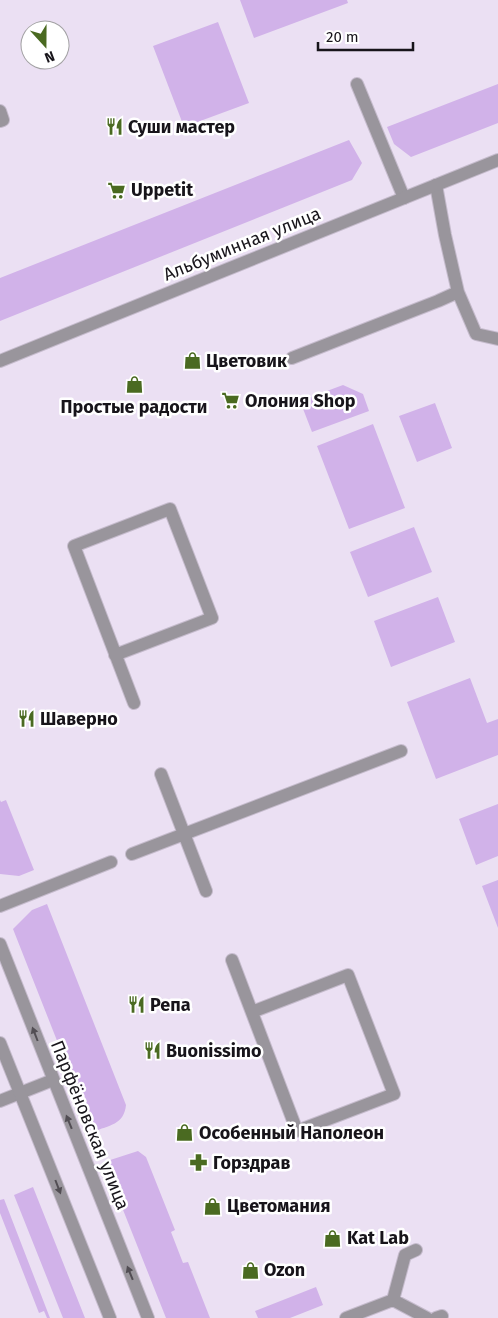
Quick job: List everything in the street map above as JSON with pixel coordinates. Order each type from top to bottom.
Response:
[{"type":"street","points":[[357,84],[404,198]]},
{"type":"street","points":[[0,111],[3,120],[0,121]]},
{"type":"street","name":"Альбуминная улица","points":[[0,361],[498,160]]},
{"type":"street","points":[[436,185],[458,292],[476,334],[498,339]]},
{"type":"street","points":[[292,358],[438,302],[458,292]]},
{"type":"street","points":[[115,655],[212,618],[170,509],[74,546],[115,655],[134,704]]},
{"type":"street","points":[[132,854],[401,751]]},
{"type":"street","points":[[161,774],[206,891]]},
{"type":"street","points":[[0,906],[111,862]]},
{"type":"street","name":"Парфёновская улица","points":[[0,944],[148,1318]]},
{"type":"street","points":[[232,960],[297,1131],[394,1094],[348,975],[252,1012]]},
{"type":"street","points":[[0,1043],[110,1318]]},
{"type":"street","points":[[0,1101],[53,1080]]},
{"type":"street","points":[[346,1318],[361,1315],[393,1300],[405,1255],[416,1250]]},
{"type":"street","points":[[393,1300],[427,1318]]},
{"type":"shaded area","points":[[240,0],[347,0],[348,3],[254,38]]},
{"type":"shaded area","points":[[218,22],[249,103],[184,127],[153,46]]},
{"type":"shaded area","points":[[498,84],[498,123],[411,157],[394,144],[387,127]]},
{"type":"shaded area","points":[[349,140],[362,163],[352,180],[0,321],[0,278]]},
{"type":"shaded area","points":[[343,385],[363,394],[369,411],[312,432],[300,401]]},
{"type":"shaded area","points":[[435,403],[452,448],[417,462],[399,416]]},
{"type":"shaded area","points":[[373,424],[405,508],[349,529],[317,446]]},
{"type":"shaded area","points":[[414,527],[432,572],[368,597],[350,552]]},
{"type":"shaded area","points":[[438,597],[455,642],[391,667],[374,621]]},
{"type":"shaded area","points":[[470,678],[487,723],[498,719],[498,755],[436,779],[407,702]]},
{"type":"shaded area","points":[[0,800],[1,802],[6,800],[34,870],[19,876],[0,874]]},
{"type":"shaded area","points":[[498,804],[498,856],[476,865],[459,819]]},
{"type":"shaded area","points":[[498,880],[498,928],[482,886]]},
{"type":"shaded area","points":[[47,904],[126,1105],[125,1112],[119,1120],[110,1126],[93,1132],[13,929],[32,910]]},
{"type":"shaded area","points":[[138,1151],[146,1157],[175,1230],[171,1232],[183,1263],[188,1262],[210,1318],[166,1318],[104,1162]]},
{"type":"shaded area","points":[[33,1187],[85,1318],[63,1318],[14,1195]]},
{"type":"shaded area","points":[[4,1199],[50,1318],[47,1318],[44,1311],[39,1313],[0,1213],[0,1200]]},
{"type":"shaded area","points":[[316,1287],[323,1305],[290,1318],[258,1318],[255,1311]]},
{"type":"place","name":"Суши мастер","points":[[114,127]]},
{"type":"place","name":"Uppetit","points":[[117,190]]},
{"type":"place","name":"Цветовик","points":[[192,361]]},
{"type":"place","name":"Простые радости","points":[[134,384]]},
{"type":"place","name":"Олония Shop","points":[[231,401]]},
{"type":"place","name":"Шаверно","points":[[26,719]]},
{"type":"place","name":"Репа","points":[[136,1005]]},
{"type":"place","name":"Buonissimo","points":[[152,1051]]},
{"type":"place","name":"Особенный Наполеон","points":[[185,1133]]},
{"type":"place","name":"Горздрав","points":[[199,1163]]},
{"type":"place","name":"Цветомания","points":[[213,1206]]},
{"type":"place","name":"Kat Lab","points":[[333,1238]]},
{"type":"place","name":"Ozon","points":[[250,1270]]}]
